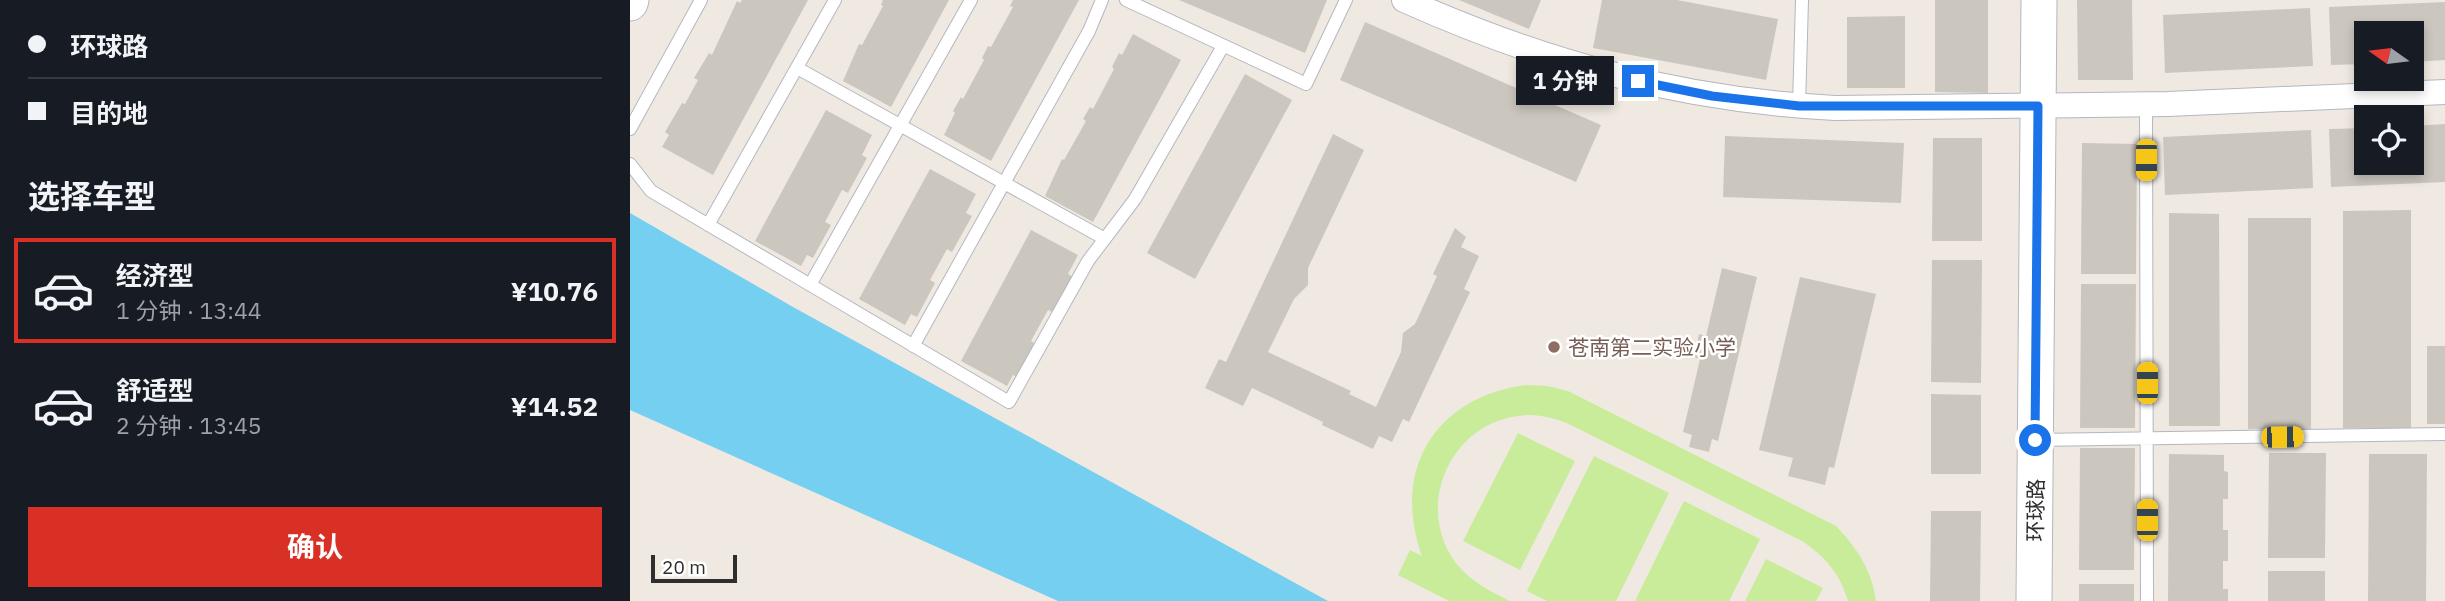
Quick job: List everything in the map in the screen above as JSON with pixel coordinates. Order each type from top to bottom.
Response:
[{"type":"street","points":[[1405,0],[1563,62],[1680,90],[1799,106],[2146,104],[2445,92]]},
{"type":"street","name":"环球路","points":[[2034,601],[2039,0]]},
{"type":"lane","points":[[630,129],[701,0]]},
{"type":"lane","points":[[708,225],[835,0]]},
{"type":"lane","points":[[810,285],[971,0]]},
{"type":"lane","points":[[913,346],[1089,31],[1102,0]]},
{"type":"lane","points":[[1126,0],[1306,84],[1346,0]]},
{"type":"lane","points":[[1799,106],[1802,0]]},
{"type":"lane","points":[[630,164],[651,191],[1009,401],[1088,261],[1135,199],[1223,46]]},
{"type":"lane","points":[[797,68],[1105,239]]},
{"type":"lane","points":[[2146,104],[2147,601]]},
{"type":"lane","points":[[2035,440],[2445,434]]},
{"type":"green space","points":[[1526,385],[1568,391],[1836,526],[1862,560],[1871,579],[1876,601],[1848,601],[1841,582],[1831,567],[1802,541],[1571,425],[1552,418],[1531,415],[1493,423],[1472,436],[1455,454],[1444,476],[1439,499],[1439,524],[1446,547],[1461,569],[1490,591],[1510,601],[1449,601],[1398,575],[1410,550],[1422,556],[1414,524],[1412,495],[1417,467],[1428,443],[1445,422],[1467,405],[1494,392]]},
{"type":"green space","points":[[1518,433],[1575,461],[1520,570],[1463,541]]},
{"type":"green space","points":[[1594,456],[1669,493],[1616,601],[1547,601],[1527,591]]},
{"type":"green space","points":[[1684,501],[1760,539],[1729,601],[1635,601]]},
{"type":"green space","points":[[1766,559],[1823,588],[1816,601],[1745,601]]},
{"type":"water","points":[[630,213],[793,307],[1328,601],[1058,601],[630,410]]},
{"type":"building","points":[[742,0],[808,0],[713,175],[662,147],[669,135],[665,132],[698,80],[694,78],[709,53],[712,55],[737,1],[740,3]]},
{"type":"building","points":[[883,0],[949,0],[891,107],[843,81],[859,44],[862,45],[883,6]]},
{"type":"building","points":[[1013,0],[1079,0],[991,161],[944,135],[955,113],[953,111],[961,97],[963,99],[984,60],[982,58],[988,46],[991,47],[1013,7],[1010,6]]},
{"type":"building","points":[[1179,0],[1327,0],[1305,53]]},
{"type":"building","points":[[1459,0],[1541,0],[1529,29]]},
{"type":"building","points":[[1602,0],[1677,0],[1778,19],[1766,80],[1593,48]]},
{"type":"building","points":[[1935,0],[1988,0],[1988,93],[1935,92]]},
{"type":"building","points":[[2077,0],[2132,0],[2133,80],[2078,80]]},
{"type":"building","points":[[2445,2],[2445,60],[2424,61],[2424,21],[2354,21],[2354,64],[2331,65],[2329,7]]},
{"type":"building","points":[[2310,8],[2313,66],[2165,73],[2163,15]]},
{"type":"building","points":[[1905,16],[1905,88],[1847,88],[1847,17]]},
{"type":"building","points":[[1365,22],[1601,125],[1576,182],[1340,80]]},
{"type":"building","points":[[1133,34],[1181,60],[1093,222],[1045,196],[1062,159],[1064,160],[1086,121],[1083,119],[1090,107],[1093,109],[1114,69],[1112,67],[1119,53],[1122,55]]},
{"type":"building","points":[[1245,74],[1292,100],[1195,279],[1147,253]]},
{"type":"building","points":[[826,110],[872,135],[862,155],[867,158],[848,193],[842,190],[825,222],[831,225],[813,258],[807,255],[801,266],[755,241]]},
{"type":"building","points":[[2445,124],[2445,182],[2331,187],[2329,129],[2354,128],[2354,175],[2424,175],[2424,125]]},
{"type":"building","points":[[2311,130],[2313,188],[2165,195],[2163,137]]},
{"type":"building","points":[[1333,134],[1364,150],[1308,268],[1308,285],[1294,299],[1268,352],[1351,391],[1349,394],[1376,407],[1401,352],[1403,333],[1415,324],[1437,276],[1433,274],[1455,228],[1466,237],[1461,247],[1479,256],[1464,289],[1470,292],[1409,422],[1403,419],[1392,442],[1379,436],[1373,449],[1252,388],[1243,406],[1205,388],[1219,359],[1226,362]]},
{"type":"building","points":[[1725,136],[1904,143],[1901,203],[1723,197]]},
{"type":"building","points":[[1933,138],[1982,138],[1982,241],[1932,241]]},
{"type":"building","points":[[2082,143],[2137,144],[2136,274],[2081,274]]},
{"type":"building","points":[[930,169],[976,194],[966,213],[972,216],[952,252],[947,249],[930,280],[935,283],[917,317],[911,314],[905,325],[859,299]]},
{"type":"building","points":[[2411,210],[2411,428],[2343,428],[2343,211]]},
{"type":"building","points":[[2169,213],[2219,214],[2220,426],[2169,426]]},
{"type":"building","points":[[2248,218],[2311,218],[2311,429],[2248,429]]},
{"type":"building","points":[[1031,230],[1078,255],[1068,274],[1073,277],[1054,313],[1048,310],[1031,341],[1037,345],[1019,378],[1013,375],[1007,386],[961,361]]},
{"type":"building","points":[[1932,260],[1982,260],[1981,383],[1931,382]]},
{"type":"building","points":[[1722,268],[1757,277],[1718,441],[1712,439],[1709,452],[1689,447],[1692,435],[1683,432],[1700,359],[1694,357],[1699,334],[1706,336]]},
{"type":"building","points":[[1800,277],[1876,294],[1834,468],[1829,467],[1825,485],[1788,476],[1793,458],[1759,450]]},
{"type":"building","points":[[2081,284],[2136,284],[2135,428],[2080,428]]},
{"type":"building","points":[[2427,346],[2445,346],[2445,424],[2427,424]]},
{"type":"building","points":[[1931,394],[1981,395],[1981,474],[1931,474]]},
{"type":"building","points":[[2080,448],[2135,448],[2134,570],[2079,570]]},
{"type":"building","points":[[2269,453],[2326,453],[2325,558],[2268,558]]},
{"type":"building","points":[[2169,454],[2224,455],[2224,471],[2228,472],[2228,499],[2223,499],[2223,530],[2228,530],[2228,561],[2223,561],[2223,589],[2228,589],[2228,601],[2168,601]]},
{"type":"building","points":[[2369,454],[2427,454],[2426,601],[2368,601]]},
{"type":"building","points":[[1931,511],[1981,511],[1980,601],[1930,601]]},
{"type":"building","points":[[2268,571],[2325,571],[2325,601],[2268,601]]},
{"type":"building","points":[[2079,584],[2134,584],[2134,601],[2079,601]]},
{"type":"place","name":"苍南第二实验小学","points":[[1554,347]]},
{"type":"route","points":[[1638,81],[1712,96],[1799,106],[2038,106],[2035,440]]}]
